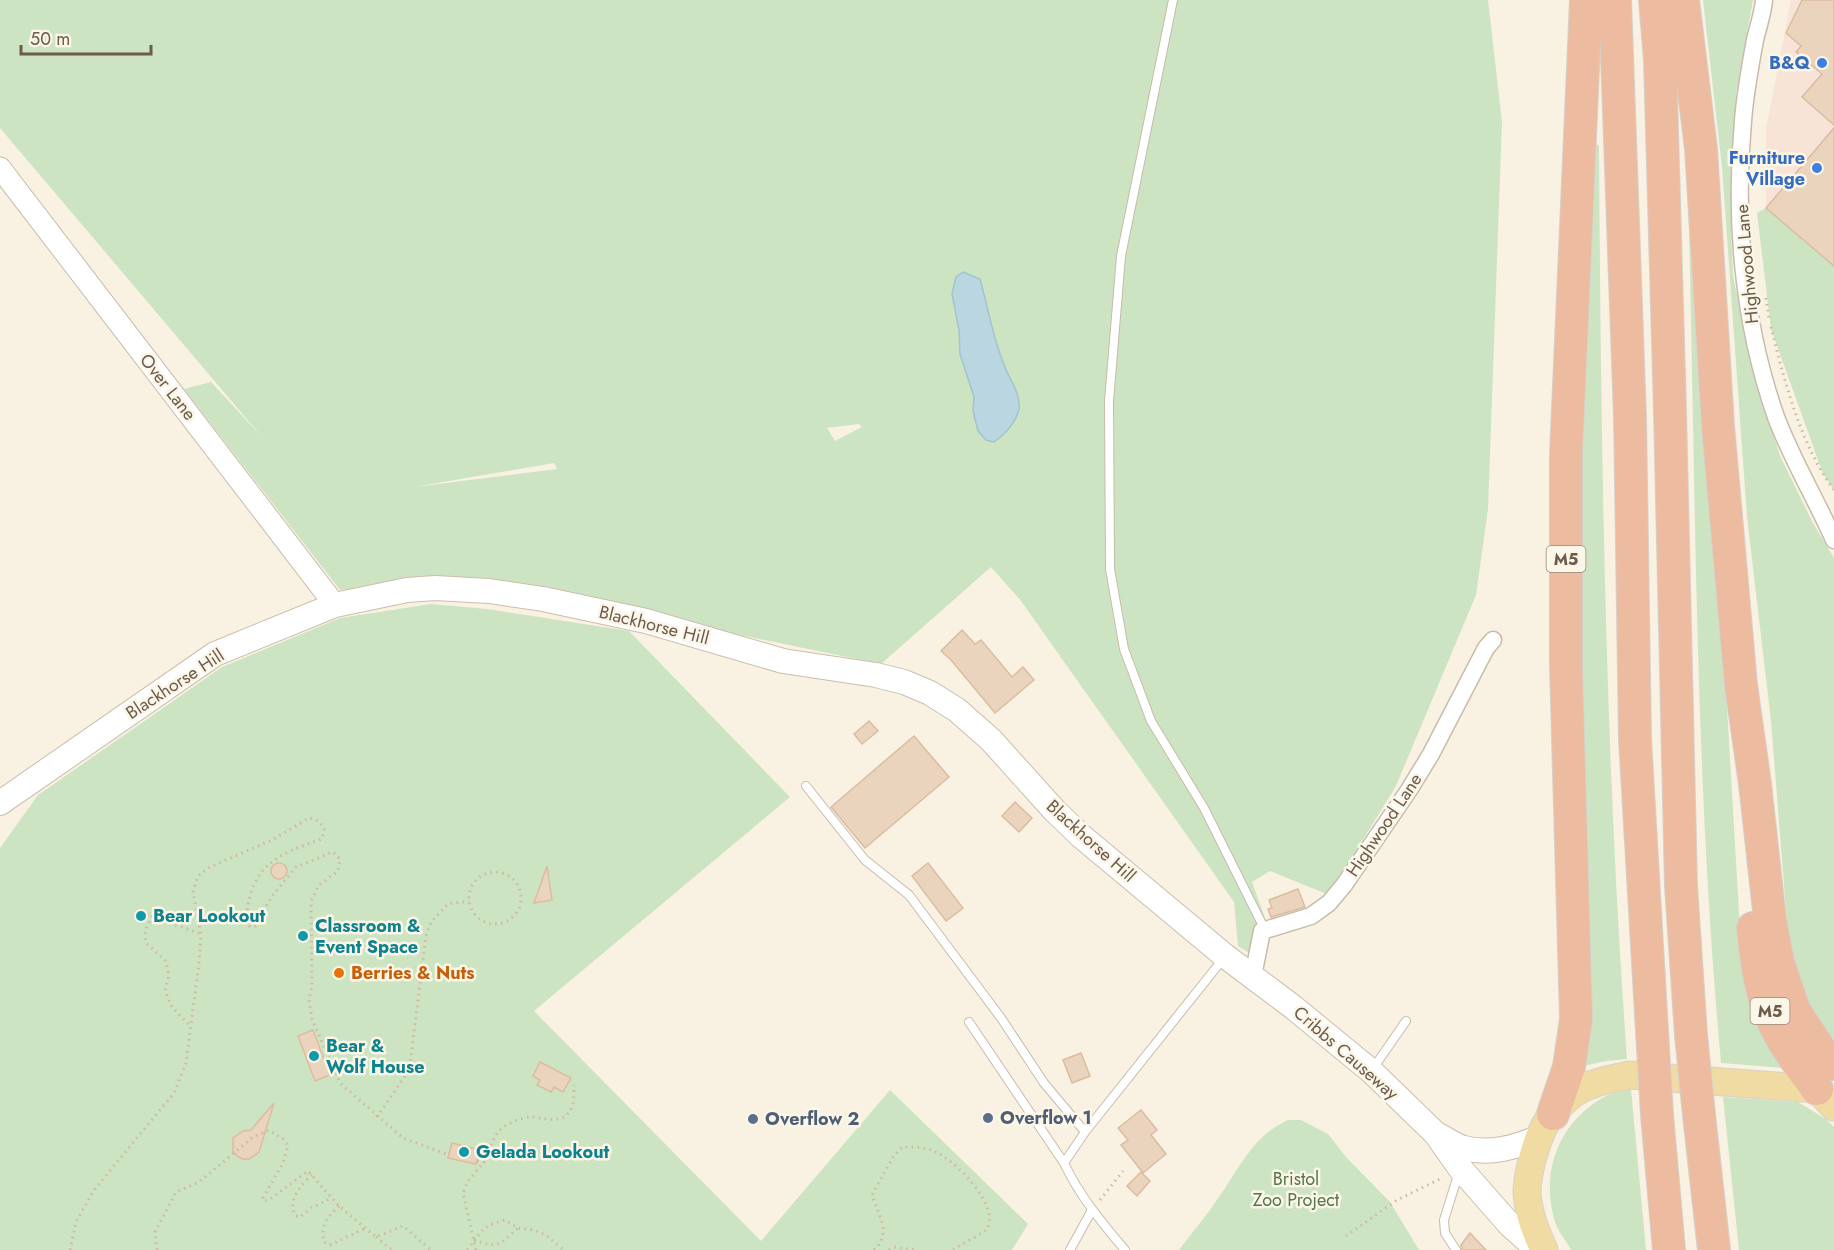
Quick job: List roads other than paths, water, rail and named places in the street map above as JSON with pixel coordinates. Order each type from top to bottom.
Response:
[{"type":"highway","name":"M5","points":[[1547,1126],[1569,1067],[1576,1019],[1566,667],[1566,466],[1586,0]]},
{"type":"highway","points":[[1615,0],[1629,406],[1635,739],[1657,1114],[1669,1250]]},
{"type":"highway","points":[[1655,0],[1660,72],[1670,401],[1680,886],[1690,1035],[1714,1250]]},
{"type":"highway","name":"M5","points":[[1683,0],[1701,149],[1718,426],[1741,685],[1770,920],[1778,962],[1794,1010],[1820,1050],[1830,1087]]},
{"type":"main road","name":"Blackhorse Hill","points":[[0,803],[215,654],[335,605],[408,590],[435,588],[489,591],[543,599],[646,621],[783,661],[876,675],[904,682],[930,693],[957,710],[991,740],[1055,811],[1081,836],[1225,956],[1253,976]]},
{"type":"main road","name":"Cribbs Causeway","points":[[1253,976],[1371,1071],[1436,1134],[1460,1168],[1510,1225],[1538,1250]]},
{"type":"main road","points":[[1544,1250],[1533,1226],[1527,1192],[1532,1163],[1547,1126],[1573,1094],[1587,1086],[1606,1079],[1630,1075],[1830,1087]]},
{"type":"main road","name":"Cribbs Causeway","points":[[1436,1134],[1463,1148],[1496,1151],[1518,1146],[1547,1126]]},
{"type":"street","name":"Highwood Lane","points":[[1764,1],[1749,74],[1743,121],[1740,163],[1744,274],[1753,336],[1777,418],[1834,540]]},
{"type":"street","name":"Over Lane","points":[[0,168],[335,605]]},
{"type":"street","name":"Highwood Lane","points":[[1821,512],[1834,524]]},
{"type":"street","name":"Highwood Lane","points":[[1262,932],[1299,921],[1321,910],[1329,903],[1409,790],[1493,640]]},
{"type":"street","points":[[1253,976],[1262,932]]},
{"type":"lane","points":[[1173,0],[1121,256],[1108,401],[1110,569],[1124,649],[1151,721],[1204,808],[1263,926],[1262,932]]},
{"type":"lane","points":[[806,786],[865,860],[909,895],[1007,1027],[1044,1083],[1085,1132]]},
{"type":"lane","points":[[1064,1163],[1085,1132],[1225,956]]},
{"type":"lane","points":[[1371,1071],[1406,1021]]},
{"type":"lane","points":[[969,1022],[1064,1163],[1092,1210],[1125,1250]]},
{"type":"lane","points":[[1456,1250],[1445,1233],[1444,1220],[1460,1168]]},
{"type":"lane","points":[[1070,1250],[1092,1210]]},
{"type":"water","points":[[963,272],[980,279],[999,351],[1019,400],[1018,414],[1013,423],[994,442],[986,440],[978,431],[973,411],[974,397],[960,354],[959,330],[952,294],[956,277]]},
{"type":"place","name":"B&Q","points":[[1822,63]]},
{"type":"place","name":"Furniture Village","points":[[1817,168]]},
{"type":"place","name":"Bear Lookout","points":[[141,916]]},
{"type":"place","name":"Classroom & Event Space","points":[[303,936]]},
{"type":"place","name":"Berries & Nuts","points":[[339,973]]},
{"type":"place","name":"Bear & Wolf House","points":[[314,1056]]},
{"type":"place","name":"Overflow 1","points":[[988,1118]]},
{"type":"place","name":"Overflow 2","points":[[753,1119]]},
{"type":"place","name":"Gelada Lookout","points":[[464,1152]]},
{"type":"park label","name":"Bristol Zoo Project","points":[[1296,1189]]}]
